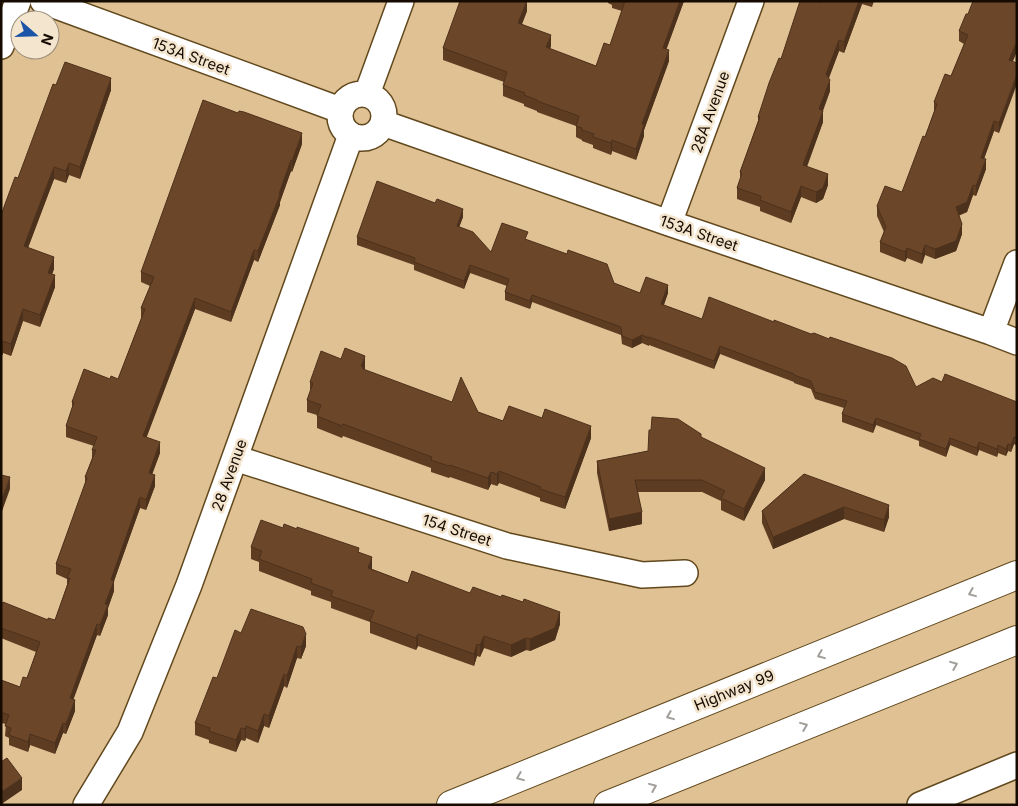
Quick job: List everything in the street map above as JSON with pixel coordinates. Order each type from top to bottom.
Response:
[{"type":"highway","name":"Highway 99","points":[[451,805],[1017,575]]},
{"type":"highway","points":[[608,805],[1017,640]]},
{"type":"street","points":[[1,46],[18,1]]},
{"type":"street","name":"153A Street","points":[[43,1],[340,110]]},
{"type":"street","points":[[367,94],[401,1]]},
{"type":"street","name":"28A Avenue","points":[[669,223],[751,1]]},
{"type":"street","points":[[367,94],[380,103],[384,116],[380,129],[369,137],[363,138],[351,135],[345,131],[341,124],[340,110],[348,98],[354,95],[367,94]]},
{"type":"street","name":"153A Street","points":[[383,124],[1017,342]]},
{"type":"street","name":"28 Avenue","points":[[86,805],[130,732],[188,585],[351,135]]},
{"type":"street","points":[[991,332],[1017,263]]},
{"type":"street","name":"154 Street","points":[[235,458],[506,546],[642,575],[685,573]]},
{"type":"street","points":[[920,805],[1017,766]]},
{"type":"building","points":[[460,1],[527,1],[518,23],[551,35],[546,47],[596,66],[604,43],[610,45],[625,1],[680,1],[663,48],[669,50],[642,124],[644,125],[636,149],[612,140],[611,143],[593,137],[594,134],[576,126],[579,116],[537,101],[524,95],[525,93],[503,85],[507,72],[443,48]]},
{"type":"building","points":[[800,1],[816,1],[819,3],[820,1],[859,1],[844,42],[839,40],[826,74],[830,80],[819,109],[823,111],[803,165],[828,174],[823,188],[816,192],[801,186],[791,212],[760,200],[761,196],[737,188],[742,173],[740,172],[760,117],[758,117],[769,83],[779,58],[781,59]]},
{"type":"building","points":[[973,1],[1017,1],[1017,41],[1009,60],[1017,63],[1017,74],[999,123],[994,121],[981,158],[986,159],[976,186],[973,185],[967,202],[956,207],[962,224],[956,241],[935,249],[925,245],[922,254],[907,248],[905,252],[880,242],[886,227],[877,206],[885,186],[902,192],[923,136],[925,137],[937,104],[934,102],[945,74],[951,76],[968,35],[959,31]]},
{"type":"building","points":[[65,62],[111,78],[80,167],[69,163],[66,171],[54,167],[24,246],[54,257],[48,273],[55,275],[40,315],[23,309],[11,344],[3,341],[1,346],[1,215],[15,177],[18,178],[53,84],[56,85]]},
{"type":"building","points":[[203,100],[238,113],[239,111],[244,112],[302,133],[258,251],[254,250],[231,312],[195,298],[143,436],[160,442],[149,473],[155,475],[146,500],[140,497],[111,580],[114,581],[105,604],[108,605],[100,625],[97,624],[70,698],[75,700],[66,724],[63,723],[55,743],[30,734],[28,742],[9,735],[11,728],[5,726],[9,715],[1,712],[1,680],[20,687],[23,677],[27,678],[40,642],[1,628],[1,608],[3,602],[48,620],[48,618],[55,620],[70,578],[67,578],[71,569],[56,564],[96,450],[92,450],[97,437],[66,426],[74,402],[72,402],[84,369],[110,379],[111,376],[118,379],[145,309],[141,308],[154,277],[141,272]]},
{"type":"building","points":[[377,181],[435,203],[437,199],[463,209],[457,226],[473,232],[491,252],[502,223],[528,232],[525,239],[567,254],[568,250],[607,264],[614,283],[640,293],[646,277],[668,285],[661,304],[702,319],[709,297],[774,322],[774,320],[811,334],[814,333],[829,339],[830,337],[892,358],[906,366],[916,387],[933,378],[942,382],[945,374],[1017,402],[1017,438],[1014,437],[1011,445],[1008,444],[1006,449],[998,445],[997,449],[979,442],[977,448],[950,438],[946,449],[919,439],[921,434],[876,418],[873,425],[842,414],[847,401],[815,392],[811,381],[720,346],[714,361],[642,335],[632,340],[622,336],[621,327],[532,295],[530,301],[505,292],[509,279],[470,265],[464,281],[414,262],[415,258],[357,237]]},
{"type":"building","points":[[345,348],[365,356],[361,366],[363,369],[452,402],[461,377],[478,412],[503,421],[509,406],[542,418],[545,409],[591,426],[565,497],[540,489],[541,487],[499,471],[497,474],[491,472],[488,478],[449,466],[431,460],[432,457],[317,416],[321,405],[307,400],[313,383],[310,382],[321,351],[341,359]]},
{"type":"building","points":[[652,417],[678,419],[701,434],[701,437],[765,468],[744,509],[721,498],[725,491],[702,480],[635,480],[642,512],[609,519],[597,461],[648,451]]},
{"type":"building","points":[[804,474],[889,505],[884,520],[844,507],[773,537],[762,511]]},
{"type":"building","points":[[1,475],[10,477],[1,502]]},
{"type":"building","points":[[261,520],[283,528],[284,524],[297,529],[297,527],[359,548],[358,552],[372,557],[368,568],[408,583],[412,571],[470,593],[473,587],[501,597],[502,595],[523,602],[524,599],[560,612],[555,628],[511,645],[484,636],[480,645],[477,644],[474,654],[418,634],[416,638],[370,621],[374,611],[331,596],[333,591],[311,583],[312,579],[259,559],[262,551],[251,547]]},
{"type":"building","points":[[251,609],[303,627],[306,634],[301,647],[297,646],[287,676],[284,674],[269,716],[264,714],[258,731],[246,726],[245,729],[241,728],[236,740],[209,731],[210,728],[195,723],[213,677],[217,678],[235,630],[241,633]]},
{"type":"building","points":[[7,758],[22,778],[1,792],[1,762]]}]
